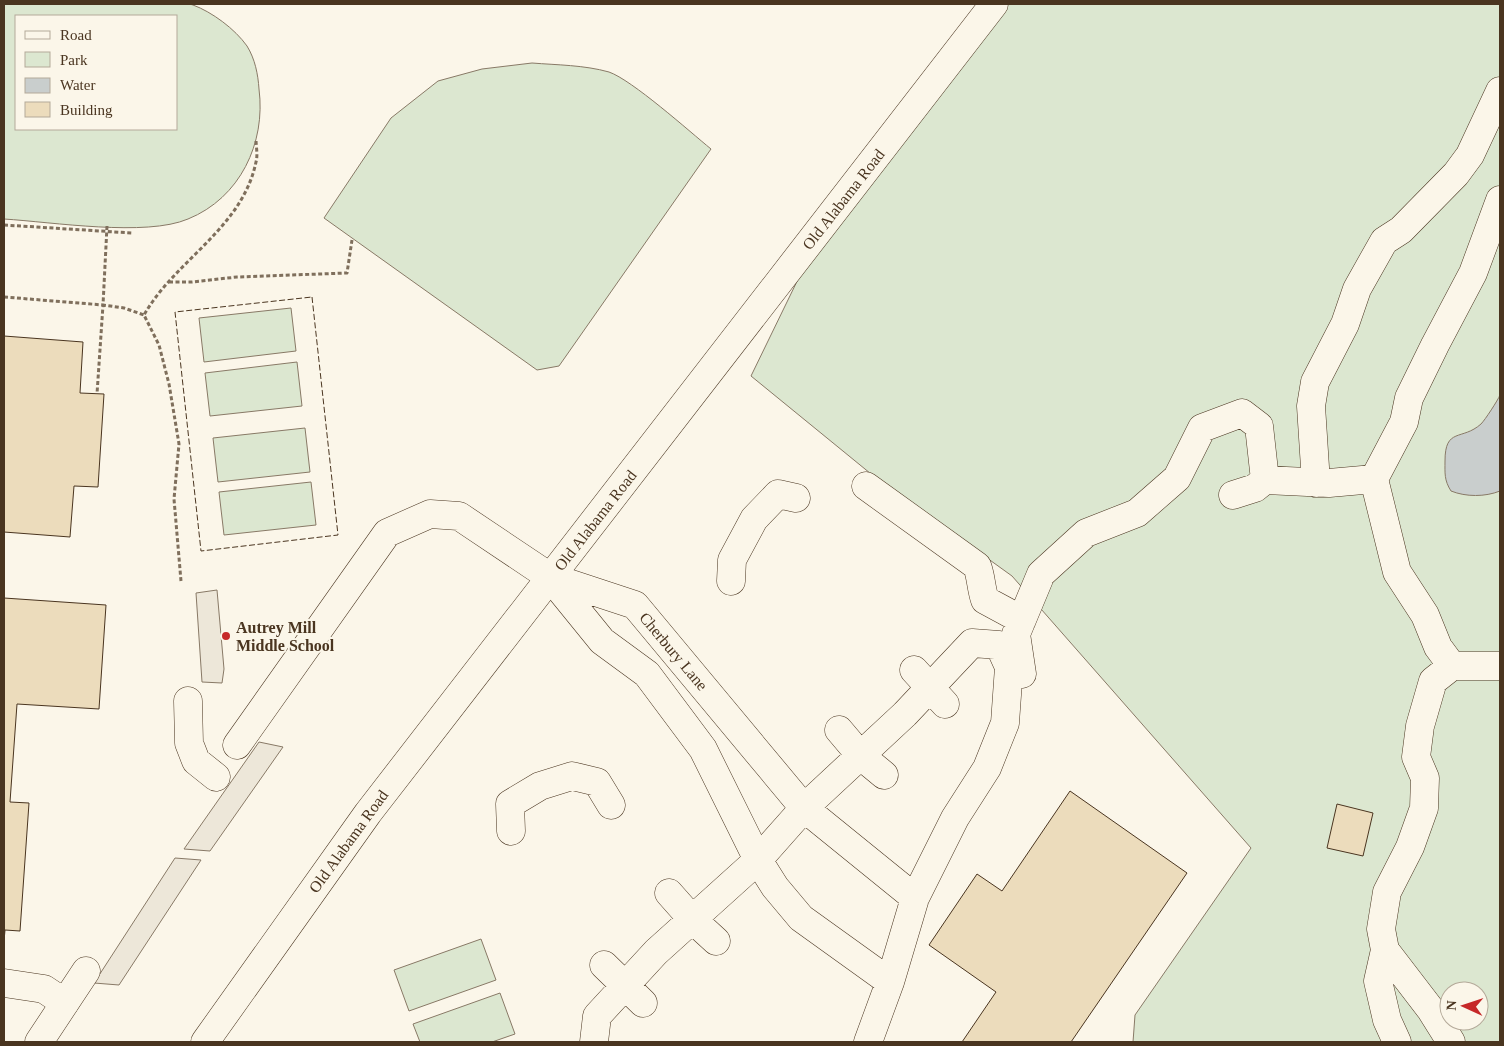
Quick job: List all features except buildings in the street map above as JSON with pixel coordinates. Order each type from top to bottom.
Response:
[{"type":"street","name":"Old Alabama Road","points":[[205,1042],[368,812],[994,4]]},
{"type":"street","points":[[1316,483],[1311,406],[1315,382],[1345,324],[1357,289],[1384,241],[1401,230],[1456,174],[1470,155],[1500,91]]},
{"type":"street","points":[[1452,666],[1438,647],[1425,615],[1397,572],[1374,479],[1404,422],[1409,398],[1473,273],[1500,200]]},
{"type":"street","points":[[1025,700],[1016,634],[1041,574],[1086,533],[1137,513],[1177,478],[1202,428],[1242,413],[1259,426],[1265,480]]},
{"type":"street","points":[[1233,495],[1255,488],[1265,480],[1316,483],[1374,479]]},
{"type":"street","points":[[866,486],[977,566],[980,572],[980,584],[985,600],[1022,620]]},
{"type":"street","points":[[731,581],[732,560],[754,519],[778,494],[796,498]]},
{"type":"street","points":[[236,745],[387,533],[430,514],[459,516],[550,578],[602,641],[647,674],[703,749],[758,860],[775,887],[801,918],[890,982]]},
{"type":"street","name":"Cherbury Lane","points":[[550,578],[635,605],[804,808],[915,898]]},
{"type":"street","points":[[594,1042],[598,1016],[634,994],[656,952],[758,860],[804,808],[861,756],[972,643],[999,645],[1008,667],[1005,723],[989,731],[987,768],[945,816],[915,898],[890,982],[868,1042]]},
{"type":"street","points":[[1397,1042],[1387,1020],[1378,981],[1385,950],[1381,929],[1387,892],[1410,847],[1424,808],[1425,778],[1416,757],[1420,726],[1433,681],[1452,666],[1500,666]]},
{"type":"street","points":[[188,701],[189,742],[196,761],[216,777]]},
{"type":"street","points":[[703,749],[736,724]]},
{"type":"street","points":[[839,730],[861,756],[884,775]]},
{"type":"street","points":[[511,832],[510,804],[540,786],[572,776],[597,782],[611,805]]},
{"type":"street","points":[[668,893],[716,941]]},
{"type":"street","points":[[1385,950],[1431,1010],[1451,1042]]},
{"type":"street","points":[[604,965],[634,994]]},
{"type":"street","points":[[39,1042],[55,996],[86,971]]},
{"type":"street","points":[[4,983],[55,996]]},
{"type":"path","points":[[144,315],[153,298],[220,230],[242,197],[256,161],[256,138]]},
{"type":"path","points":[[4,225],[132,233]]},
{"type":"path","points":[[97,394],[108,226]]},
{"type":"path","points":[[168,282],[192,282],[237,277],[347,274],[352,240]]},
{"type":"path","points":[[4,297],[103,305],[124,308],[144,315],[159,345],[179,444],[174,499],[181,581]]},
{"type":"green space","points":[[175,2],[188,4],[208,12],[223,22],[236,33],[250,51],[258,78],[260,109],[258,129],[246,166],[235,183],[206,210],[188,219],[148,227],[98,227],[4,219],[4,4],[144,4]]},
{"type":"green space","points":[[979,4],[1500,4],[1500,1042],[1133,1042],[1135,1015],[1251,848],[1012,576],[876,478],[751,376],[839,195]]},
{"type":"green space","points":[[532,63],[580,67],[609,72],[646,95],[711,149],[559,366],[537,370],[324,218],[391,118],[438,81],[482,69]]},
{"type":"green space","points":[[291,308],[296,351],[204,362],[199,318]]},
{"type":"green space","points":[[297,362],[302,406],[210,416],[205,373]]},
{"type":"green space","points":[[305,428],[310,472],[218,482],[213,438]]},
{"type":"green space","points":[[311,482],[316,525],[224,535],[219,492]]},
{"type":"green space","points":[[481,939],[496,980],[409,1011],[394,970]]},
{"type":"green space","points":[[500,993],[515,1034],[492,1042],[420,1042],[413,1024]]},
{"type":"shaded area","points":[[217,590],[224,669],[222,683],[202,682],[196,593]]},
{"type":"shaded area","points":[[259,742],[283,747],[210,851],[184,849]]},
{"type":"shaded area","points":[[175,858],[201,860],[119,985],[94,983]]},
{"type":"water","points":[[1500,395],[1500,491],[1475,496],[1451,491],[1445,473],[1448,443],[1456,436],[1481,424]]},
{"type":"fence","points":[[312,297],[338,535],[201,551],[175,312],[312,297]]},
{"type":"place","name":"Autrey Mill Middle School","points":[[226,636]]}]
